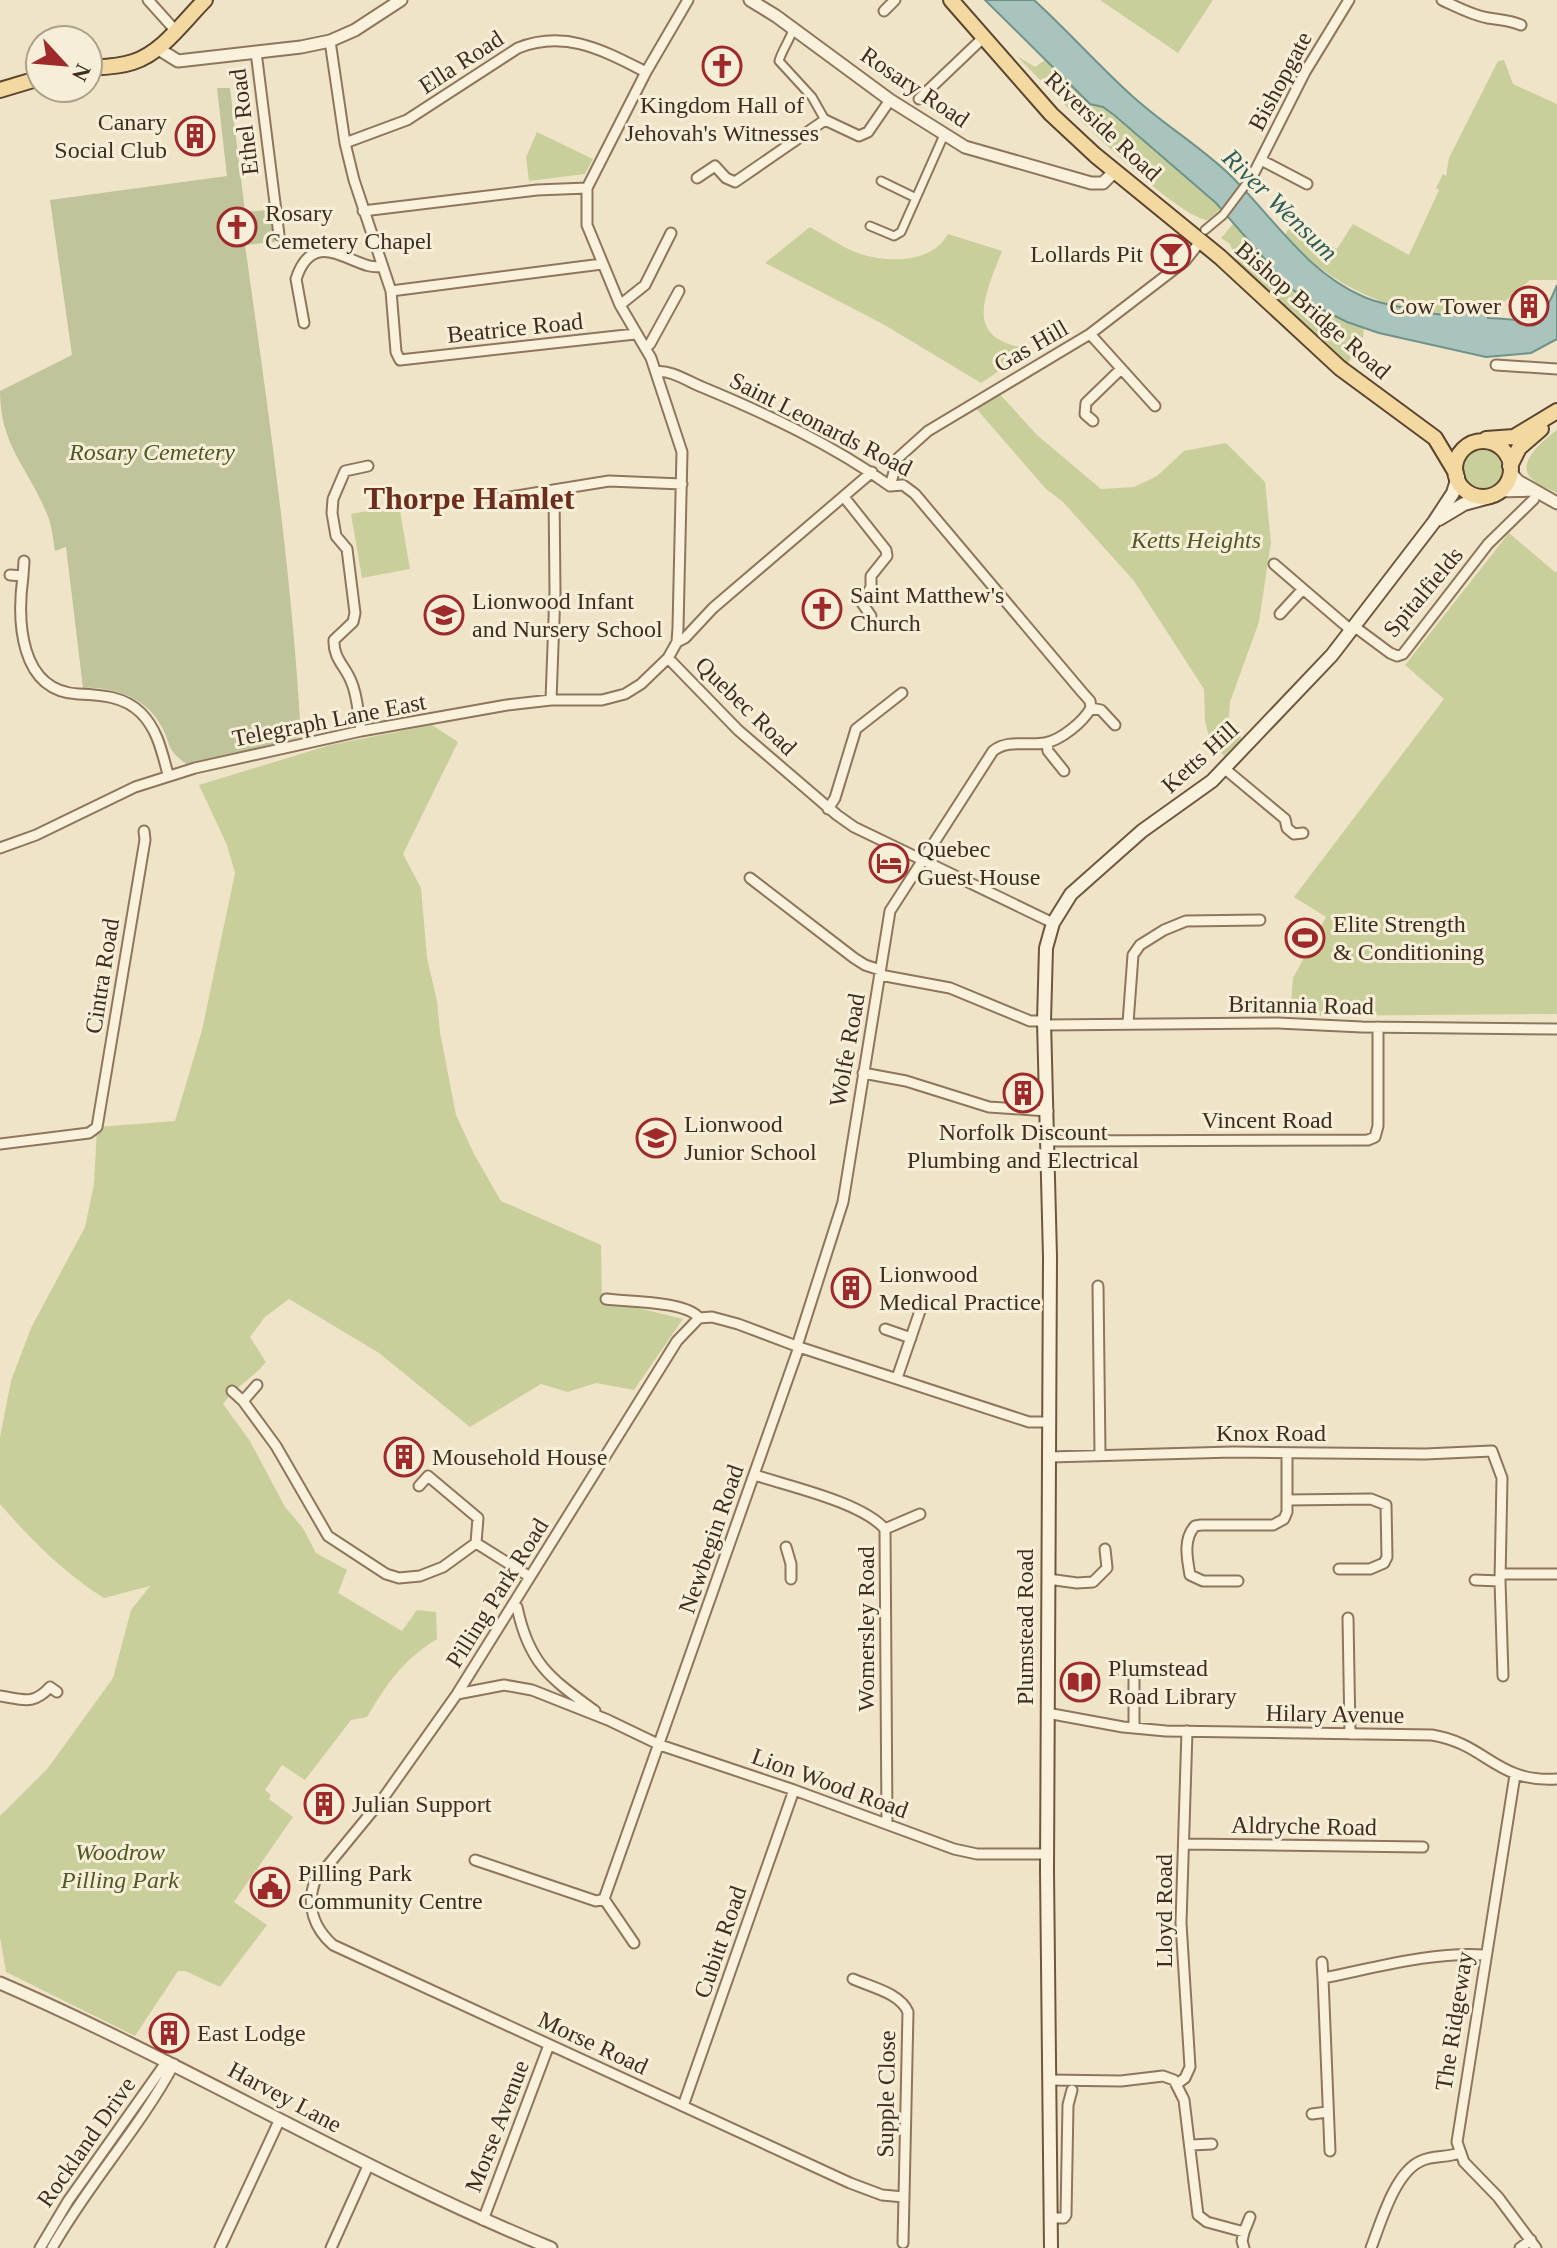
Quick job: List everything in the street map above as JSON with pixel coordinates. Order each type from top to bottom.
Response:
[{"type":"main road","points":[[104,66],[133,62],[157,48],[205,0]]},
{"type":"main road","name":"Riverside Road","points":[[951,0],[1051,114],[1115,171],[1203,236]]},
{"type":"main road","points":[[0,90],[24,83]]},
{"type":"main road","name":"Bishop Bridge Road","points":[[1203,236],[1347,374],[1435,438],[1457,475]]},
{"type":"main road","points":[[1557,414],[1519,448],[1495,494],[1479,497],[1466,492],[1457,475],[1458,456],[1476,441],[1514,437],[1557,414]]},
{"type":"main road","name":"Bishop Bridge Road","points":[[1435,438],[1476,441]]},
{"type":"main road","points":[[1476,441],[1498,445],[1505,452],[1510,469]]},
{"type":"main road","name":"Ketts Hill","points":[[1044,1027],[1046,948],[1053,923],[1071,894],[1103,863],[1225,769],[1354,629],[1434,522],[1453,493],[1457,475]]},
{"type":"main road","name":"Ketts Hill","points":[[1434,522],[1464,504],[1495,494]]},
{"type":"main road","name":"Plumstead Road","points":[[1044,1027],[1048,1111],[1050,1422],[1047,1854],[1051,2248]]},
{"type":"street","points":[[148,0],[175,30]]},
{"type":"street","points":[[157,48],[178,61],[301,47],[330,41],[355,30],[401,0]]},
{"type":"street","points":[[656,372],[620,305],[587,225],[587,188],[646,72],[688,0]]},
{"type":"street","name":"Rosary Road","points":[[750,0],[890,100],[965,147],[1091,183],[1103,183],[1115,171]]},
{"type":"street","points":[[884,11],[895,0]]},
{"type":"street","name":"Bishopgate","points":[[1250,178],[1305,72],[1349,0]]},
{"type":"street","points":[[1442,0],[1470,13],[1507,19],[1521,25]]},
{"type":"street","points":[[793,29],[783,45],[779,61],[812,97],[825,120],[859,136],[868,132],[890,100]]},
{"type":"street","points":[[919,99],[984,37]]},
{"type":"street","name":"Ella Road","points":[[345,143],[407,120],[518,48],[538,40],[563,40],[589,45],[646,72]]},
{"type":"street","points":[[330,41],[345,143],[363,211],[391,291],[602,264]]},
{"type":"street","name":"Ethel Road","points":[[256,52],[279,235]]},
{"type":"street","points":[[697,178],[715,166],[726,178],[735,182],[825,120]]},
{"type":"street","points":[[870,226],[894,236],[901,232],[944,135]]},
{"type":"street","points":[[1261,160],[1307,184]]},
{"type":"street","points":[[1203,236],[1250,178]]},
{"type":"street","points":[[881,181],[916,198]]},
{"type":"street","points":[[363,211],[537,190],[587,188]]},
{"type":"street","points":[[620,305],[638,294],[645,285],[671,233]]},
{"type":"street","name":"Gas Hill","points":[[890,486],[898,458],[928,431],[1090,334],[1185,261],[1203,236]]},
{"type":"street","points":[[304,323],[296,279],[309,258],[317,253],[332,251],[371,268],[382,266]]},
{"type":"street","name":"Beatrice Road","points":[[391,291],[396,352],[400,360],[635,334]]},
{"type":"street","points":[[645,348],[679,291]]},
{"type":"street","points":[[1090,334],[1155,406]]},
{"type":"street","points":[[1496,365],[1557,369]]},
{"type":"street","points":[[1093,421],[1085,414],[1086,403],[1121,369]]},
{"type":"street","name":"Saint Leonards Road","points":[[656,372],[679,377],[776,419],[872,472],[890,486],[903,485],[915,494],[1096,709],[1115,725]]},
{"type":"street","name":"Quebec Road","points":[[656,372],[682,452],[677,642],[668,658],[738,730],[828,809],[854,827],[1053,923]]},
{"type":"street","points":[[361,731],[350,678],[340,666],[334,648],[334,640],[353,622],[355,613],[347,549],[336,536],[332,513],[333,499],[345,471],[368,466]]},
{"type":"street","points":[[1510,469],[1518,481],[1534,494],[1557,503]]},
{"type":"street","points":[[677,642],[872,472]]},
{"type":"street","points":[[492,500],[609,481],[682,484]]},
{"type":"street","points":[[551,700],[555,592],[554,491]]},
{"type":"street","points":[[1495,494],[1534,494]]},
{"type":"street","name":"Spitalfields","points":[[1354,629],[1390,653],[1397,656],[1403,654],[1511,515],[1534,494]]},
{"type":"street","points":[[844,497],[886,550],[887,556],[871,576],[868,595],[862,603],[871,616]]},
{"type":"street","points":[[24,561],[19,614],[21,636],[34,669],[61,690],[114,698],[142,713],[154,730],[168,774]]},
{"type":"street","points":[[1274,564],[1354,629]]},
{"type":"street","points":[[10,575],[23,576]]},
{"type":"street","points":[[1280,614],[1303,589]]},
{"type":"street","name":"Telegraph Lane East","points":[[0,848],[36,835],[168,774],[361,731],[551,700],[602,700],[625,694],[641,684],[668,658]]},
{"type":"street","points":[[828,809],[835,798],[856,729],[902,693]]},
{"type":"street","points":[[922,859],[993,751],[1000,745],[1047,743],[1096,709]]},
{"type":"street","points":[[1047,743],[1048,751],[1064,771]]},
{"type":"street","points":[[1225,769],[1285,819],[1287,828],[1294,834],[1303,833]]},
{"type":"street","name":"Cintra Road","points":[[0,1144],[89,1133],[97,1127],[144,831]]},
{"type":"street","name":"Wolfe Road","points":[[798,1346],[841,1211],[890,911],[922,859]]},
{"type":"street","name":"Britannia Road","points":[[750,878],[854,958],[880,973],[950,988],[1044,1027],[1128,1023],[1278,1023],[1557,1029]]},
{"type":"street","points":[[1128,1023],[1133,955],[1140,945],[1186,921],[1260,920]]},
{"type":"street","name":"Vincent Road","points":[[1048,1141],[1368,1140],[1375,1137],[1378,1126],[1378,1027]]},
{"type":"street","points":[[863,1073],[906,1081],[989,1107],[1048,1111]]},
{"type":"street","points":[[1098,1286],[1104,1367],[1100,1454]]},
{"type":"street","points":[[606,1299],[681,1307],[694,1311],[699,1318],[722,1319],[1029,1422],[1050,1422]]},
{"type":"street","points":[[1098,1299],[1110,1299]]},
{"type":"street","points":[[897,1378],[921,1308]]},
{"type":"street","name":"Pilling Park Road","points":[[315,1881],[384,1797],[457,1694],[677,1341],[699,1318]]},
{"type":"street","points":[[885,1329],[911,1338]]},
{"type":"street","name":"Newbegin Road","points":[[604,1899],[798,1346]]},
{"type":"street","points":[[243,1401],[257,1385]]},
{"type":"street","points":[[232,1391],[276,1446],[328,1536],[386,1574],[399,1578],[420,1576],[443,1567],[476,1543],[478,1518],[428,1476],[419,1486]]},
{"type":"street","name":"Knox Road","points":[[1050,1457],[1492,1451],[1502,1478],[1501,1577]]},
{"type":"street","points":[[1232,1585],[1197,1580],[1190,1575],[1187,1539],[1191,1529],[1201,1525],[1273,1525],[1284,1519],[1287,1453]]},
{"type":"street","name":"Womersley Road","points":[[755,1475],[860,1510],[885,1529],[887,1824]]},
{"type":"street","points":[[1287,1500],[1371,1499],[1386,1505],[1387,1557],[1384,1563],[1352,1573],[1339,1569]]},
{"type":"street","points":[[885,1529],[920,1514]]},
{"type":"street","points":[[476,1543],[530,1577]]},
{"type":"street","points":[[786,1547],[791,1579]]},
{"type":"street","points":[[1048,1579],[1093,1582],[1103,1575],[1112,1559],[1105,1549]]},
{"type":"street","points":[[1475,1580],[1557,1574]]},
{"type":"street","points":[[1501,1577],[1503,1676]]},
{"type":"street","name":"Lion Wood Road","points":[[513,1604],[517,1607],[528,1649],[543,1668],[608,1720]]},
{"type":"street","points":[[1348,1618],[1350,1734]]},
{"type":"street","points":[[1121,1670],[1156,1671]]},
{"type":"street","points":[[1134,1670],[1134,1728]]},
{"type":"street","name":"Lion Wood Road","points":[[457,1694],[504,1685],[532,1690],[608,1720],[660,1745],[965,1852],[1047,1854]]},
{"type":"street","points":[[0,1696],[30,1701],[41,1697],[49,1687]]},
{"type":"street","name":"Hilary Avenue","points":[[1047,1713],[1134,1728],[1432,1735],[1465,1744],[1515,1775]]},
{"type":"street","name":"Lloyd Road","points":[[1177,2084],[1185,2078],[1190,2067],[1181,1923],[1187,1731]]},
{"type":"street","points":[[1515,1775],[1530,1779],[1557,1779]]},
{"type":"street","name":"The Ridgeway","points":[[1459,2153],[1457,2127],[1515,1775]]},
{"type":"street","name":"Cubitt Road","points":[[683,2106],[794,1790]]},
{"type":"street","name":"Aldryche Road","points":[[1184,1844],[1423,1847]]},
{"type":"street","points":[[475,1860],[596,1901],[604,1899],[634,1943]]},
{"type":"street","name":"Morse Road","points":[[315,1881],[311,1893],[315,1922],[333,1945],[850,2183],[882,2195],[904,2197]]},
{"type":"street","points":[[1323,1978],[1402,1963],[1485,1955]]},
{"type":"street","points":[[1322,1962],[1330,2151]]},
{"type":"street","name":"Supple Close","points":[[853,1979],[897,1998],[908,2012],[903,2243]]},
{"type":"street","name":"Harvey Lane","points":[[0,1983],[171,2063],[368,2166],[549,2248]]},
{"type":"street","name":"Morse Avenue","points":[[483,2220],[549,2045]]},
{"type":"street","points":[[52,2248],[75,2207],[143,2115],[171,2063]]},
{"type":"street","name":"Rockland Drive","points":[[40,2248],[68,2201],[171,2063]]},
{"type":"street","points":[[1049,2080],[1121,2081],[1163,2076],[1174,2080],[1184,2100],[1198,2215],[1207,2222],[1244,2232]]},
{"type":"street","points":[[1050,2218],[1064,2218],[1066,2215],[1068,2105],[1072,2090]]},
{"type":"street","points":[[1312,2114],[1327,2112]]},
{"type":"street","points":[[220,2248],[280,2119]]},
{"type":"street","points":[[1191,2145],[1212,2144]]},
{"type":"street","points":[[1371,2248],[1405,2173],[1419,2162],[1459,2153],[1471,2172],[1506,2206],[1533,2244],[1520,2248]]},
{"type":"street","points":[[331,2248],[368,2166]]},
{"type":"street","points":[[1244,2248],[1242,2241],[1250,2217]]},
{"type":"green space","points":[[1100,0],[1213,0],[1178,53]]},
{"type":"green space","points":[[1017,56],[1035,67],[1045,60],[1090,104],[1103,107],[1222,208],[1208,220],[1191,214],[1168,198],[1111,149]]},
{"type":"green space","points":[[1504,60],[1513,84],[1557,104],[1557,280],[1530,280],[1499,306],[1480,302],[1472,311],[1444,315],[1414,311],[1372,298],[1352,288],[1316,265],[1285,235],[1290,226],[1337,249],[1353,224],[1409,255],[1439,190],[1436,188],[1443,174],[1446,176],[1449,158],[1498,61]]},
{"type":"green space","name":"Rosary Cemetery","points":[[217,88],[230,88],[245,212],[268,210],[275,242],[245,245],[285,552],[301,737],[188,765],[172,750],[160,724],[146,707],[116,691],[83,688],[66,547],[55,551],[51,527],[40,497],[10,442],[1,410],[0,391],[72,355],[50,200],[227,176]]},
{"type":"green space","points":[[537,132],[593,159],[585,174],[529,181],[526,157]]},
{"type":"green space","points":[[1234,223],[1317,307],[1364,328],[1363,337],[1347,365],[1237,261],[1230,244],[1221,238]]},
{"type":"green space","points":[[810,227],[849,250],[879,258],[919,256],[940,244],[948,234],[1002,251],[985,301],[987,327],[995,337],[1033,349],[981,383],[883,324],[765,263]]},
{"type":"green space","name":"Ketts Heights","points":[[997,391],[1037,435],[1101,489],[1134,487],[1157,476],[1184,451],[1226,443],[1265,482],[1271,542],[1259,622],[1230,702],[1229,718],[1242,739],[1224,756],[1210,740],[1205,721],[1204,689],[1134,581],[1063,502],[1046,489],[974,406]]},
{"type":"green space","points":[[1557,430],[1557,493],[1529,476],[1527,463],[1535,450]]},
{"type":"green space","points":[[1482,449],[1496,455],[1502,469],[1496,483],[1482,489],[1468,483],[1462,469],[1468,455]]},
{"type":"green space","points":[[399,505],[410,569],[362,578],[351,514]]},
{"type":"green space","points":[[1509,533],[1557,571],[1557,1014],[1290,1016],[1293,978],[1326,917],[1294,897],[1444,699],[1405,665]]},
{"type":"green space","name":"Woodrow Pilling Park","points":[[432,725],[458,742],[403,854],[421,888],[427,958],[456,1115],[501,1201],[601,1245],[602,1299],[683,1319],[634,1390],[596,1383],[568,1392],[541,1384],[470,1427],[379,1353],[289,1299],[265,1317],[250,1337],[266,1362],[223,1404],[250,1441],[285,1507],[303,1528],[316,1553],[347,1570],[338,1593],[402,1631],[417,1610],[436,1612],[437,1639],[397,1673],[367,1717],[351,1720],[305,1780],[282,1765],[265,1790],[271,1795],[269,1799],[293,1817],[234,1902],[267,1925],[220,1987],[185,1971],[178,1971],[135,2036],[6,1972],[0,1937],[0,1816],[48,1768],[113,1678],[131,1610],[150,1586],[104,1598],[49,1555],[0,1504],[0,1437],[11,1381],[31,1328],[85,1227],[94,1184],[97,1127],[175,1121],[202,1030],[235,873],[227,845],[199,785],[330,745]]},
{"type":"water","points":[[985,0],[1034,0],[1130,94],[1230,175],[1307,258],[1343,286],[1371,300],[1423,312],[1461,313],[1480,302],[1489,305],[1488,318],[1532,320],[1545,310],[1557,285],[1557,339],[1531,353],[1486,357],[1379,333],[1317,307],[1289,287],[1216,203],[1114,115],[1103,107],[1090,104]]},
{"type":"place","name":"Kingdom Hall of Jehovah's Witnesses","points":[[722,66]]},
{"type":"place","name":"Canary Social Club","points":[[195,136]]},
{"type":"place","name":"Rosary Cemetery Chapel","points":[[237,227]]},
{"type":"place","name":"Lollards Pit","points":[[1171,254]]},
{"type":"place","name":"Cow Tower","points":[[1529,306]]},
{"type":"place","name":"Saint Matthew's Church","points":[[822,609]]},
{"type":"place","name":"Lionwood Infant and Nursery School","points":[[444,615]]},
{"type":"place","name":"Quebec Guest House","points":[[889,863]]},
{"type":"place","name":"Elite Strength & Conditioning","points":[[1305,938]]},
{"type":"place","name":"Norfolk Discount Plumbing and Electrical","points":[[1023,1093]]},
{"type":"place","name":"Lionwood Junior School","points":[[656,1138]]},
{"type":"place","name":"Lionwood Medical Practice","points":[[851,1288]]},
{"type":"place","name":"Mousehold House","points":[[404,1457]]},
{"type":"place","name":"Plumstead Road Library","points":[[1080,1682]]},
{"type":"place","name":"Julian Support","points":[[324,1804]]},
{"type":"place","name":"Pilling Park Community Centre","points":[[270,1887]]},
{"type":"place","name":"East Lodge","points":[[169,2033]]},
{"type":"district","name":"Thorpe Hamlet","points":[[469,498]]},
{"type":"water label","name":"River Wensum","points":[[1280,205]]}]
